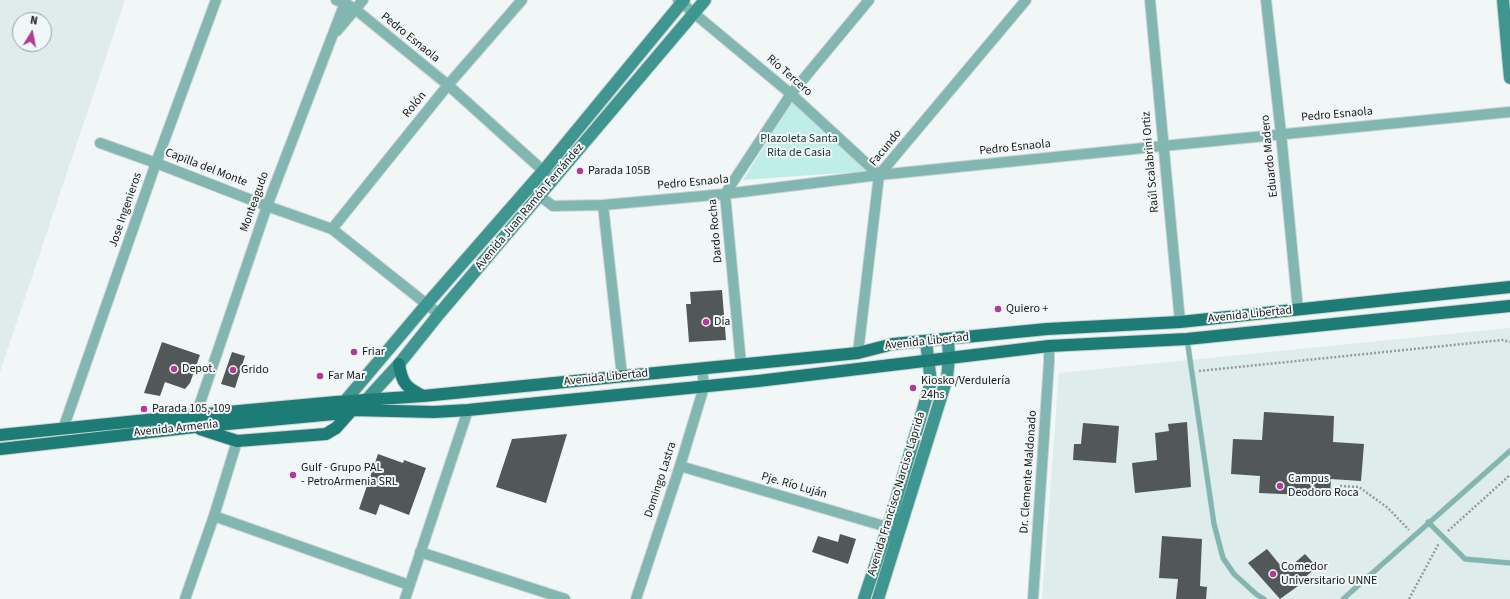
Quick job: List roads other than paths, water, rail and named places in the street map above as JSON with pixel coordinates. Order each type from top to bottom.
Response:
[{"type":"main road","name":"Avenida Juan Ramón Fernández","points":[[367,399],[399,364],[439,314],[705,0]]},
{"type":"main road","points":[[1503,0],[1510,78]]},
{"type":"main road","name":"Avenida Juan Ramón Fernández","points":[[349,406],[426,305],[544,170],[681,1]]},
{"type":"main road","name":"Avenida Libertad","points":[[349,406],[367,399],[423,396],[858,353],[893,344],[948,340],[1047,329],[1180,322],[1510,288]]},
{"type":"main road","name":"Avenida Libertad","points":[[349,406],[434,412],[468,410],[704,387],[1049,346],[1187,339],[1510,306]]},
{"type":"main road","name":"Avenida Francisco Narciso Laprida","points":[[878,599],[947,378],[949,358],[948,340]]},
{"type":"main road","name":"Avenida Francisco Narciso Laprida","points":[[864,599],[888,527],[931,382],[926,342]]},
{"type":"main road","points":[[399,364],[404,384],[423,396]]},
{"type":"main road","points":[[195,427],[237,441],[326,434],[336,428],[349,406]]},
{"type":"main road","name":"Avenida Armenia","points":[[0,435],[196,415],[349,406]]},
{"type":"main road","name":"Avenida Armenia","points":[[0,449],[195,427],[338,413],[349,406]]},
{"type":"street","name":"Jose Ingenieros","points":[[63,429],[156,163],[216,0]]},
{"type":"street","points":[[332,37],[363,0]]},
{"type":"street","name":"Rolón","points":[[332,229],[448,85],[522,0]]},
{"type":"street","name":"Dardo Rocha","points":[[741,364],[724,194],[791,94],[869,0]]},
{"type":"street","name":"Facundo","points":[[858,353],[879,175],[1026,0]]},
{"type":"street","name":"Raúl Scalabrini Ortiz","points":[[1150,0],[1180,322]]},
{"type":"street","name":"Eduardo Madero","points":[[1266,0],[1298,310]]},
{"type":"street","name":"Pedro Esnaola","points":[[342,1],[355,9],[448,85],[554,180]]},
{"type":"street","name":"Monteagudo","points":[[196,415],[267,206],[332,37],[342,1]]},
{"type":"street","name":"Río Tercero","points":[[681,1],[693,13],[791,94],[879,175]]},
{"type":"street","name":"Pedro Esnaola","points":[[529,187],[553,206],[603,205],[724,194],[879,175],[1510,112]]},
{"type":"street","name":"Capilla del Monte","points":[[100,143],[332,229],[439,314]]},
{"type":"street","points":[[603,205],[622,376]]},
{"type":"street","name":"Dr. Clemente Maldonado","points":[[1033,599],[1049,346]]},
{"type":"street","name":"Domingo Lastra","points":[[636,599],[680,466],[704,387],[702,368]]},
{"type":"street","points":[[404,599],[468,410]]},
{"type":"street","points":[[185,599],[214,516],[237,441]]},
{"type":"street","name":"Pje. Río Luján","points":[[680,466],[900,531]]},
{"type":"street","points":[[214,516],[409,585]]},
{"type":"street","points":[[420,552],[565,599]]},
{"type":"lane","points":[[1187,339],[1214,524],[1223,558],[1234,574],[1256,594],[1264,599]]},
{"type":"lane","points":[[1343,599],[1428,522],[1510,451]]},
{"type":"lane","points":[[1428,522],[1465,559],[1510,563]]},
{"type":"place","name":"Parada 105B","points":[[580,171]]},
{"type":"place","name":"Quiero +","points":[[998,309]]},
{"type":"place","name":"Dia","points":[[706,322]]},
{"type":"place","name":"Friar","points":[[354,352]]},
{"type":"place","name":"Depot.","points":[[174,369]]},
{"type":"place","name":"Grido","points":[[233,370]]},
{"type":"place","name":"Far Mar","points":[[320,376]]},
{"type":"place","name":"Kiosko/Verdulería 24hs","points":[[913,388]]},
{"type":"place","name":"Parada 105, 109","points":[[144,409]]},
{"type":"place","name":"Gulf - Grupo PAL - PetroArmenia SRL","points":[[293,475]]},
{"type":"place","name":"Campus Deodoro Roca","points":[[1280,486]]},
{"type":"place","name":"Comedor Universitario UNNE","points":[[1273,574]]},
{"type":"park label","name":"Plazoleta Santa Rita de Casia","points":[[799,146]]}]
